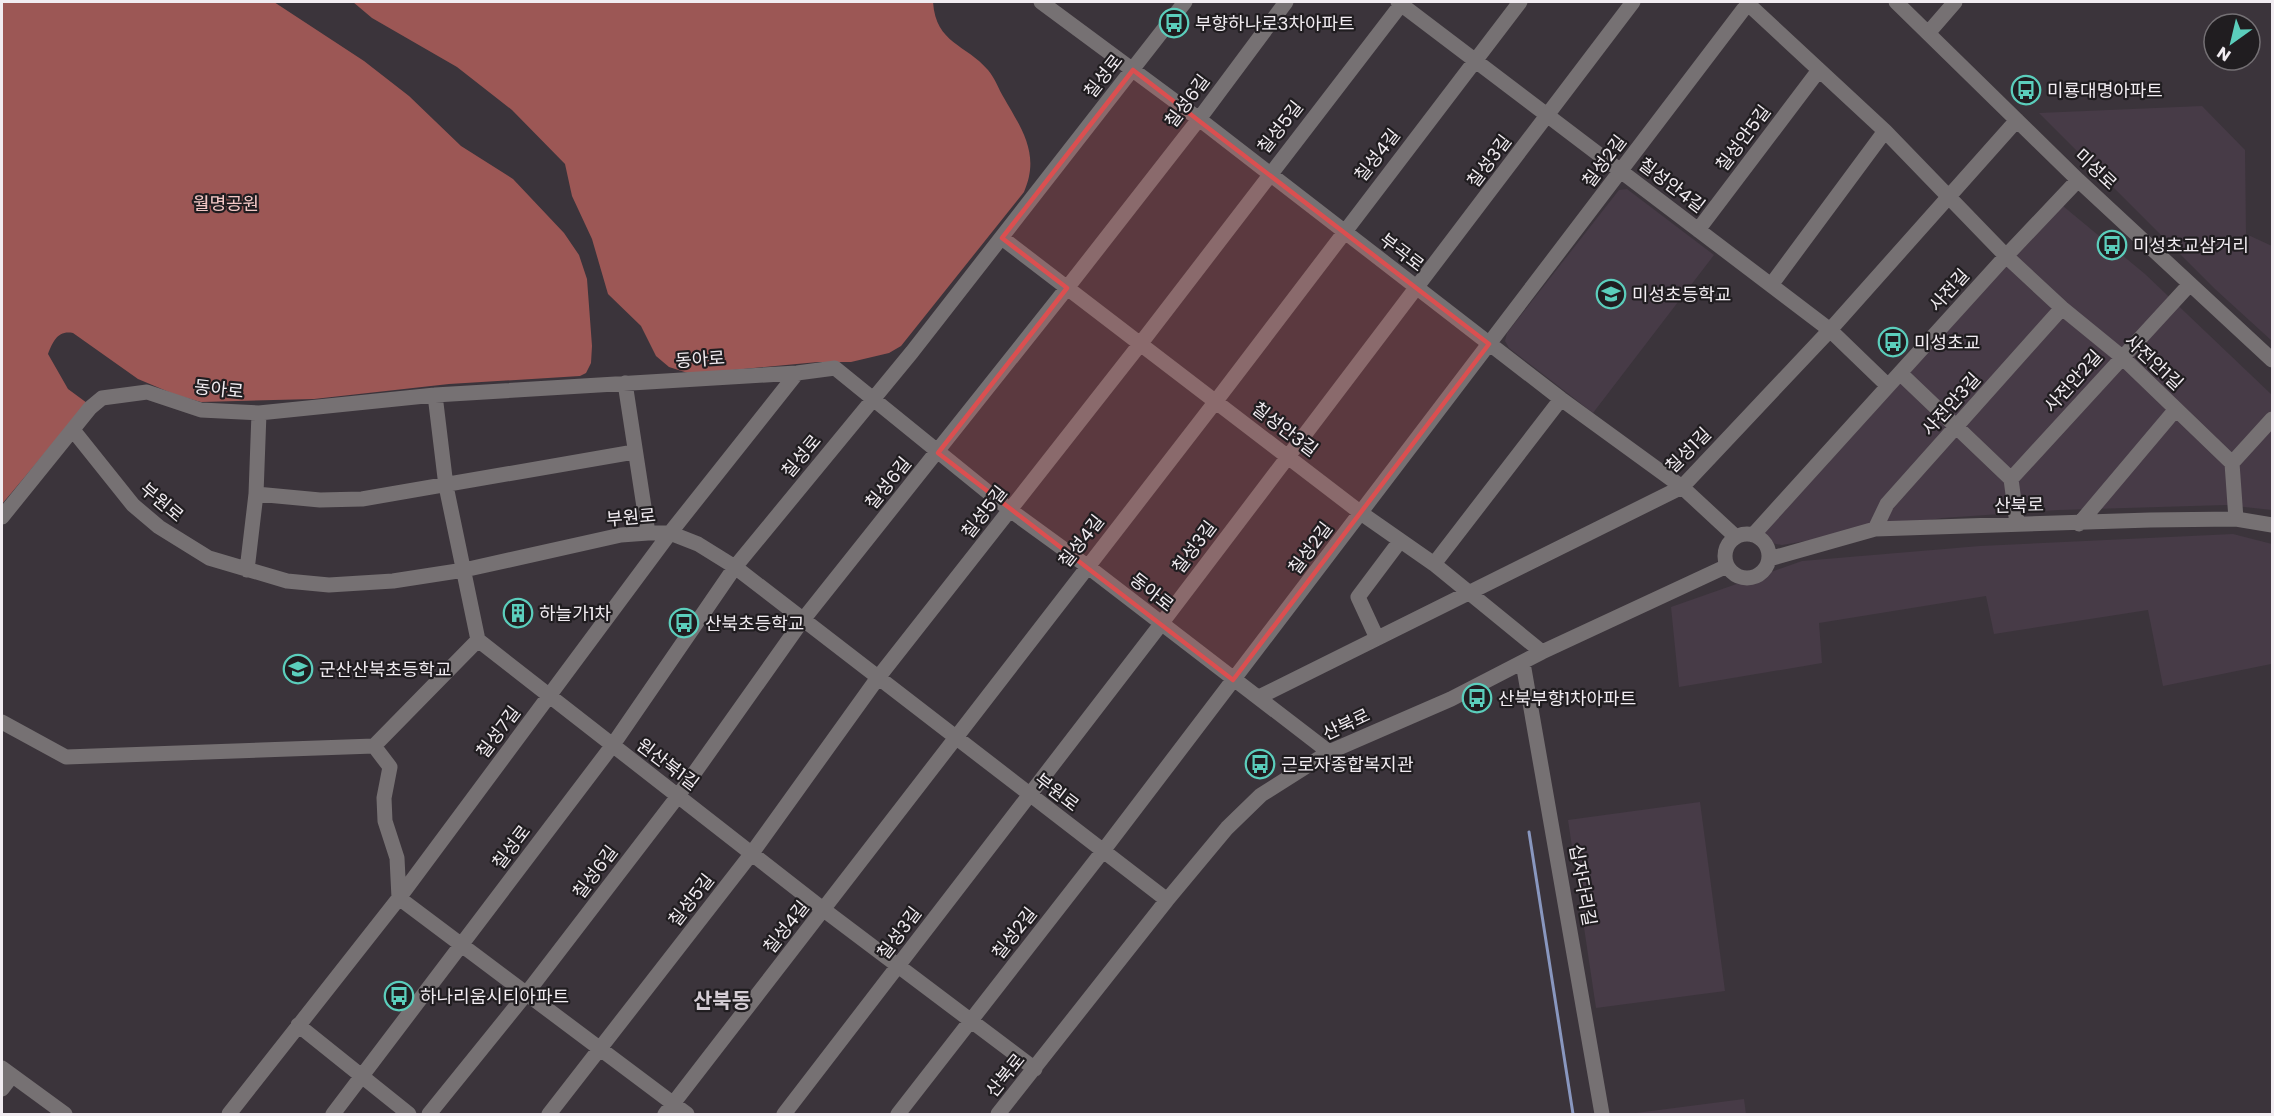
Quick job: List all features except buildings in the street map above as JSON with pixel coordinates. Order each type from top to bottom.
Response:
[{"type":"street","name":"부곡로","points":[[1041,2],[1199,119],[1561,399],[1682,487],[1736,537]]},
{"type":"street","name":"칠성로","points":[[333,1114],[612,746],[735,567],[874,399],[1185,2]]},
{"type":"street","name":"칠성6길","points":[[429,1114],[526,994],[678,796],[802,621],[938,453],[1199,119],[1286,2]]},
{"type":"street","name":"칠성안4길","points":[[1401,2],[1830,330],[1887,386]]},
{"type":"street","name":"칠성5길","points":[[549,1114],[752,853],[877,679],[1141,343],[1401,2]]},
{"type":"street","name":"칠성4길","points":[[669,1109],[1216,401],[1343,231],[1520,2]]},
{"type":"street","name":"칠성3길","points":[[784,1114],[1161,624],[1633,2]]},
{"type":"street","points":[[1748,2],[1885,131],[1946,197]]},
{"type":"street","name":"칠성2길","points":[[898,1114],[1103,851],[1748,2]]},
{"type":"street","name":"미성로","points":[[1896,2],[2079,180],[2272,360]]},
{"type":"street","points":[[1929,32],[1955,2]]},
{"type":"street","name":"칠성안5길","points":[[1698,230],[1819,70]]},
{"type":"street","name":"칠성1길","points":[[1259,697],[1376,636],[1471,593],[1682,487],[1830,330],[1946,197],[2017,120]]},
{"type":"street","points":[[1771,285],[1885,131]]},
{"type":"street","name":"사전길","points":[[1753,535],[2006,256],[2079,180]]},
{"type":"street","name":"사전안1길","points":[[1946,197],[2062,308],[2122,357],[2232,463]]},
{"type":"street","name":"칠성안3길","points":[[1002,238],[1361,513],[1434,564],[1542,652]]},
{"type":"street","name":"사전안2길","points":[[2011,479],[2190,284]]},
{"type":"street","name":"사전안3길","points":[[1875,530],[1887,504],[1957,429],[2062,308]]},
{"type":"street","name":"동아로","points":[[2,517],[102,398],[119,394],[147,392],[201,410],[259,413],[435,395],[797,373],[835,368],[1010,510],[1087,566],[1329,752]]},
{"type":"street","name":"칠성7길","points":[[229,1114],[399,898],[670,534],[797,373]]},
{"type":"street","points":[[1900,373],[2011,479],[2018,524]]},
{"type":"street","points":[[625,383],[648,534]]},
{"type":"street","points":[[2,722],[66,757],[374,746],[478,640],[446,486],[435,395]]},
{"type":"street","points":[[1434,564],[1561,399]]},
{"type":"street","points":[[2079,524],[2176,409]]},
{"type":"street","points":[[247,570],[256,494],[259,413]]},
{"type":"street","points":[[2236,519],[2232,463],[2272,418]]},
{"type":"street","name":"부원로","points":[[73,430],[105,473],[146,517],[187,546],[209,558],[287,581],[330,585],[393,581],[464,570],[621,535],[670,534],[698,544],[735,567],[877,679],[1167,900]]},
{"type":"street","points":[[256,494],[320,500],[362,500],[634,452]]},
{"type":"street","name":"산북로","points":[[1769,559],[1875,530],[2236,519],[2272,525]]},
{"type":"street","points":[[1753,535],[1763,540],[1769,559],[1766,568],[1755,577],[1740,577],[1727,566],[1726,548],[1736,537],[1753,535]]},
{"type":"street","points":[[1376,636],[1358,597],[1400,541]]},
{"type":"street","name":"산북로","points":[[998,1114],[1167,900],[1227,828],[1261,795],[1329,752],[1451,699],[1542,652],[1727,566]]},
{"type":"street","name":"원산북1길","points":[[478,640],[824,910],[1035,1069]]},
{"type":"street","name":"십자다리길","points":[[1523,663],[1602,1114]]},
{"type":"street","points":[[374,746],[390,767],[384,798],[385,821],[397,858],[399,898],[632,1074],[669,1109],[687,1114]]},
{"type":"street","points":[[298,1025],[409,1114]]},
{"type":"street","points":[[2,1089],[7,1072],[65,1114]]},
{"type":"highlighted area","points":[[1133,70],[1489,344],[1233,680],[938,453],[1067,288],[1002,238]]},
{"type":"shaded area","points":[[2202,106],[2245,150],[2246,234],[2272,246],[2272,341],[2215,289],[2039,113]]},
{"type":"shaded area","name":"미성초등학교","points":[[1627,189],[1714,255],[1593,413],[1509,348],[1505,341],[1507,333],[1619,190]]},
{"type":"shaded area","points":[[2063,206],[2145,274],[2272,395],[2272,510],[2226,505],[2059,510],[1942,518],[1782,545],[1771,543],[1763,533],[1993,276]]},
{"type":"shaded area","points":[[2233,534],[2272,544],[2271,664],[2163,686],[2148,610],[1994,634],[1986,596],[1819,623],[1822,663],[1679,687],[1671,607],[1802,561],[1980,546]]},
{"type":"shaded area","points":[[1700,802],[1725,991],[1596,1008],[1568,820]]},
{"type":"shaded area","points":[[1744,1099],[1746,1114],[1628,1114]]},
{"type":"green space","name":"월명공원","points":[[2,2],[274,2],[364,61],[409,96],[461,146],[513,179],[564,233],[579,255],[587,279],[592,346],[591,363],[586,373],[580,376],[449,384],[314,399],[201,402],[176,395],[138,379],[73,333],[63,333],[54,341],[48,354],[68,389],[87,403],[2,504]]},
{"type":"green space","points":[[353,2],[933,2],[935,16],[940,27],[953,42],[988,70],[1023,132],[1030,155],[1029,179],[1024,192],[901,346],[889,353],[851,362],[818,362],[691,374],[669,367],[656,356],[641,326],[608,294],[592,239],[572,196],[565,164],[512,110],[457,67],[372,18]]},
{"type":"waterway","points":[[1529,832],[1573,1114]]},
{"type":"place","name":"부향하나로3차아파트","points":[[1174,23]]},
{"type":"place","name":"미룡대명아파트","points":[[2026,90]]},
{"type":"place","name":"미성초교삼거리","points":[[2112,245]]},
{"type":"place","name":"미성초등학교","points":[[1611,294]]},
{"type":"place","name":"미성초교","points":[[1893,342]]},
{"type":"place","name":"하늘가1차","points":[[518,613]]},
{"type":"place","name":"산북초등학교","points":[[684,623]]},
{"type":"place","name":"군산산북초등학교","points":[[298,669]]},
{"type":"place","name":"산북부향1차아파트","points":[[1477,698]]},
{"type":"place","name":"근로자종합복지관","points":[[1260,764]]},
{"type":"place","name":"하나리움시티아파트","points":[[399,996]]},
{"type":"district","name":"산북동","points":[[722,1000]]}]
